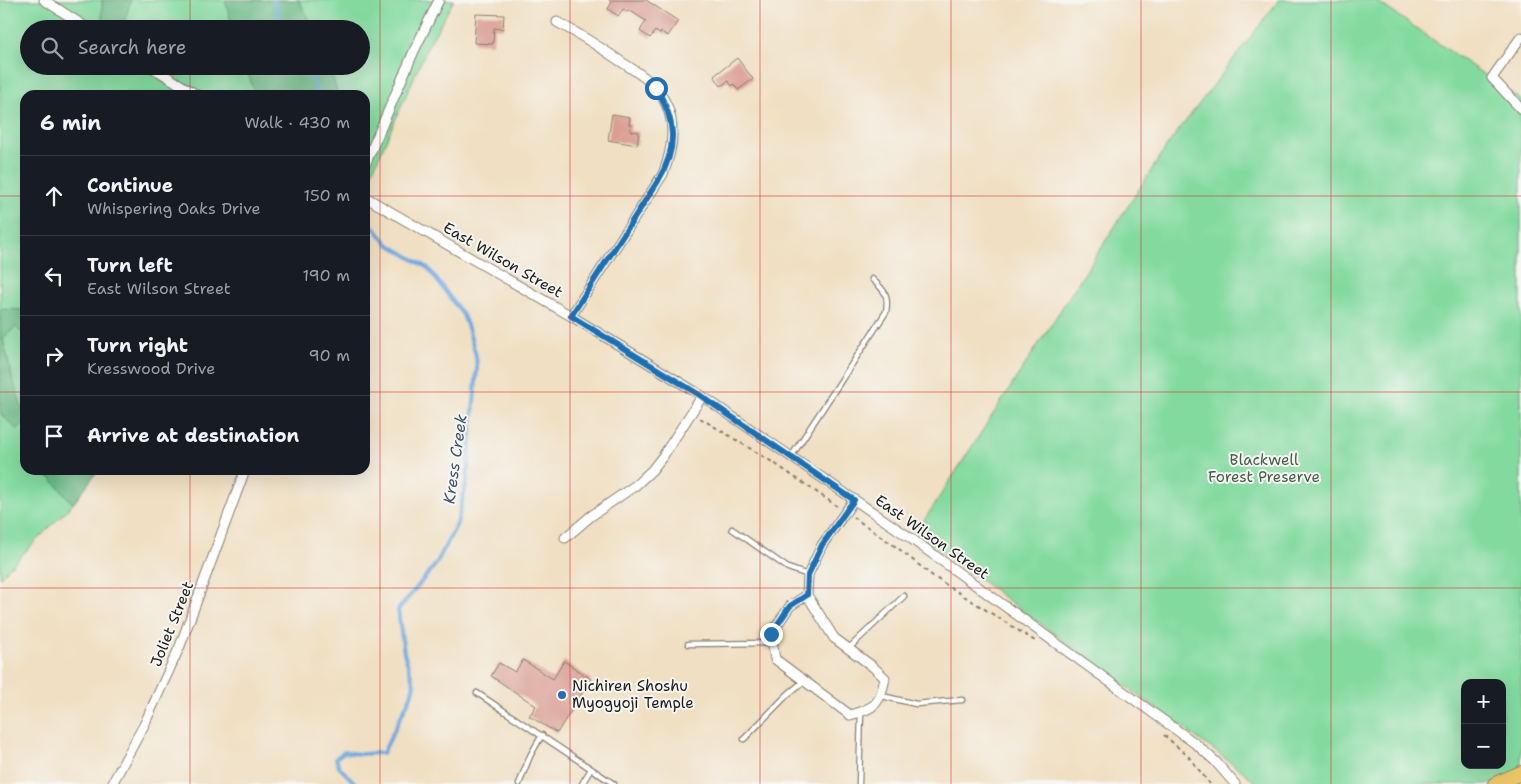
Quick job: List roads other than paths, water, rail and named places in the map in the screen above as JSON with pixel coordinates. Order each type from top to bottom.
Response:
[{"type":"main road","points":[[1495,784],[1521,773]]},
{"type":"street","points":[[44,0],[75,20]]},
{"type":"street","points":[[370,153],[414,51],[439,0]]},
{"type":"street","points":[[557,22],[595,43],[647,79],[656,88],[666,104],[672,130],[671,151],[663,174],[571,316]]},
{"type":"street","points":[[1521,36],[1492,78],[1521,109]]},
{"type":"street","points":[[165,75],[189,90]]},
{"type":"street","name":"East Wilson Street","points":[[370,200],[571,316],[698,394],[701,398],[854,500],[1196,744],[1215,761],[1235,784]]},
{"type":"street","points":[[565,538],[591,516],[636,485],[652,470],[701,398]]},
{"type":"street","name":"Joliet Street","points":[[112,784],[144,725],[180,646],[243,475]]},
{"type":"street","points":[[807,595],[790,606],[771,634],[775,659],[850,715],[870,709],[882,696],[885,678],[834,638],[807,595],[808,575],[822,545],[854,500]]},
{"type":"lane","points":[[791,457],[886,312],[888,302],[885,290],[872,279]]},
{"type":"lane","points":[[732,529],[788,568],[808,575]]},
{"type":"lane","points":[[849,649],[904,596]]},
{"type":"lane","points":[[688,644],[772,643]]},
{"type":"lane","points":[[744,739],[787,695],[804,681]]},
{"type":"lane","points":[[476,693],[614,784]]},
{"type":"lane","points":[[882,696],[916,704],[962,700]]},
{"type":"lane","points":[[859,784],[861,712]]},
{"type":"lane","points":[[519,784],[530,756],[542,735]]},
{"type":"lane","points":[[582,784],[591,769]]},
{"type":"waterway","name":"Kress Creek","points":[[274,0],[279,20]]},
{"type":"waterway","name":"Kress Creek","points":[[310,75],[317,90]]},
{"type":"waterway","name":"Kress Creek","points":[[356,784],[339,767],[336,758],[344,752],[359,754],[383,753],[411,696],[414,684],[404,653],[398,610],[436,564],[457,524],[467,480],[477,369],[476,356],[463,315],[428,268],[388,244],[370,223]]},
{"type":"place","name":"Nichiren Shoshu Myogyoji Temple","points":[[562,695]]},
{"type":"park label","name":"Blackwell Forest Preserve","points":[[1264,468]]}]
